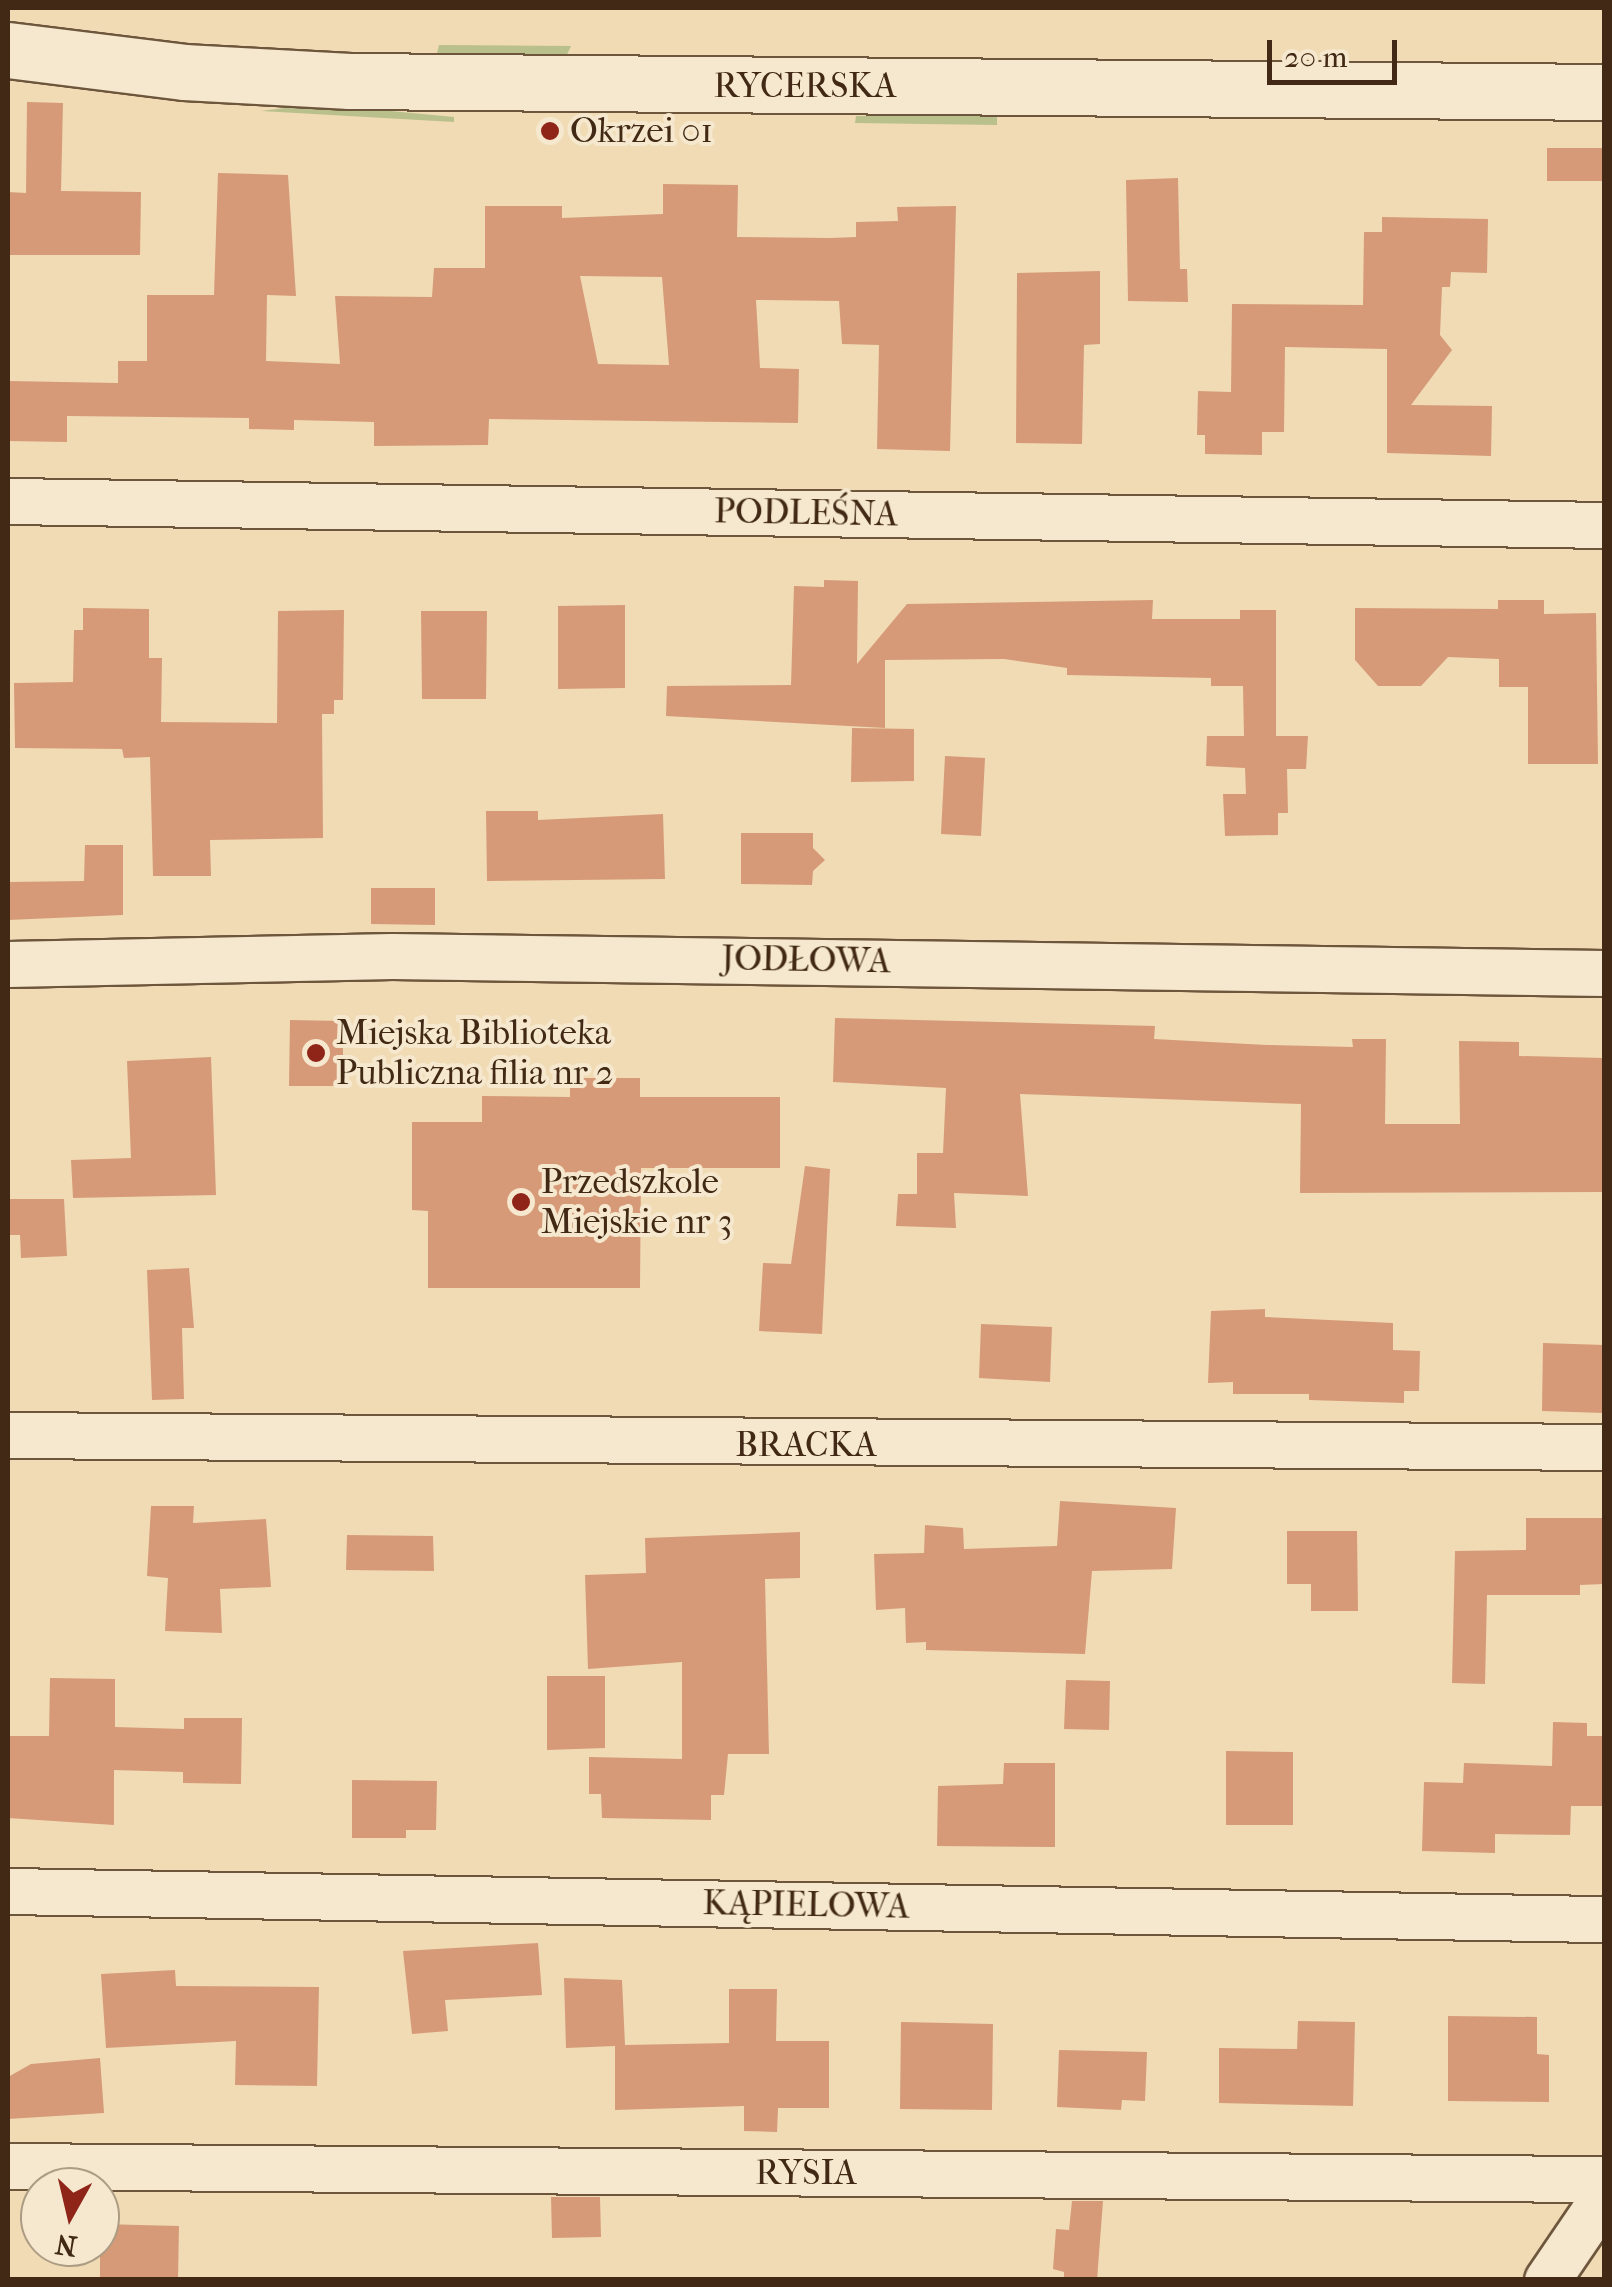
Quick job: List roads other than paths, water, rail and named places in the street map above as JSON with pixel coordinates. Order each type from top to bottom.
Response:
[{"type":"street","name":"RYCERSKA","points":[[8,50],[184,72],[350,80],[1604,92]]},
{"type":"street","name":"PODLEŚNA","points":[[8,501],[1604,525]]},
{"type":"street","name":"JODŁOWA","points":[[8,964],[392,956],[1604,973]]},
{"type":"street","name":"BRACKA","points":[[8,1434],[1604,1448]]},
{"type":"street","name":"KĄPIELOWA","points":[[8,1891],[1604,1919]]},
{"type":"street","name":"RYSIA","points":[[8,2166],[1603,2201]]},
{"type":"street","points":[[1548,2280],[1603,2201]]},
{"type":"place","name":"Okrzei 01","points":[[550,131]]},
{"type":"place","name":"Miejska Biblioteka Publiczna filia nr 2","points":[[316,1053]]},
{"type":"place","name":"Przedszkole Miejskie nr 3","points":[[521,1202]]}]
